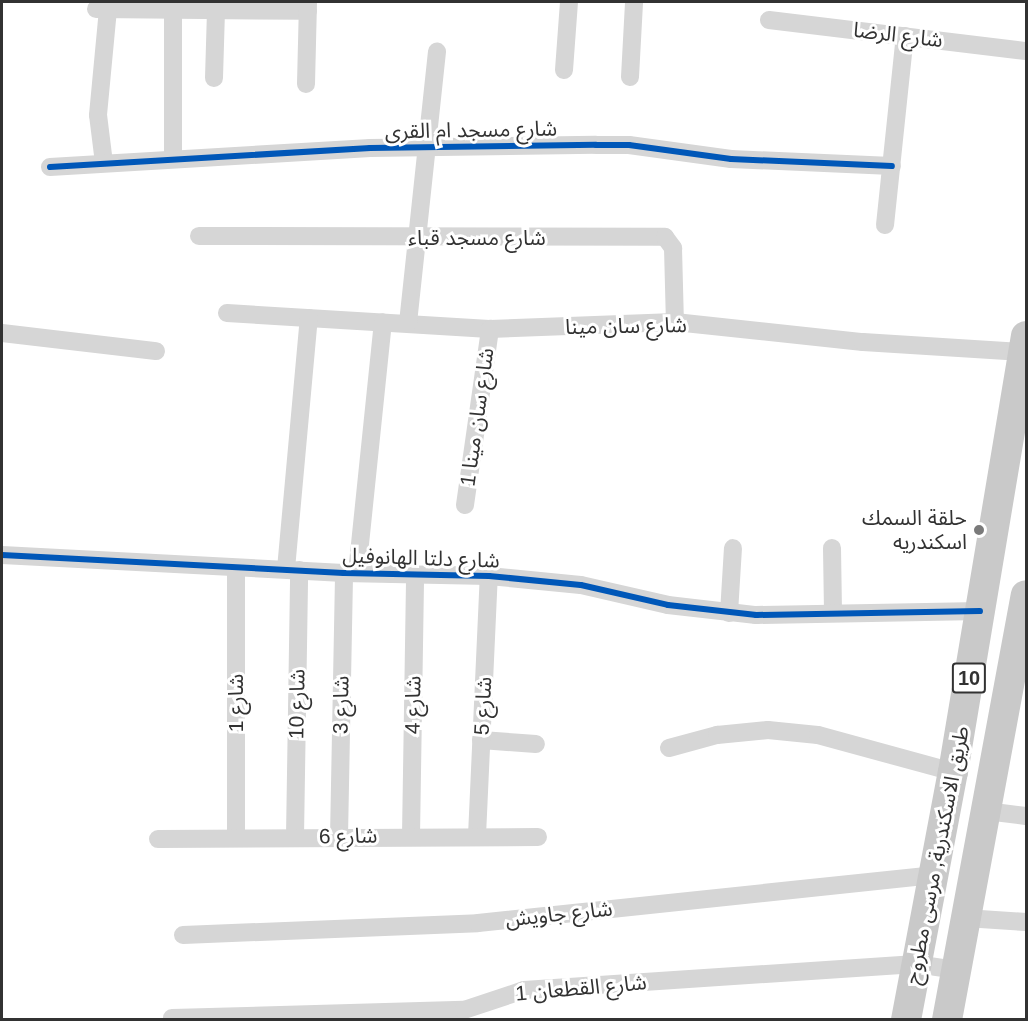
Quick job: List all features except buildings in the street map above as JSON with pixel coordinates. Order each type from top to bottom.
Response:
[{"type":"main road","name":"طريق الاسكندرية, مرسى مطروح","points":[[906,1020],[953,771],[1025,344]]},
{"type":"main road","name":"طريق الاسكندرية, مرسى مطروح","points":[[947,1020],[986,812],[1020,662],[1026,595]]},
{"type":"street","points":[[564,70],[568,2]]},
{"type":"street","points":[[630,77],[634,2]]},
{"type":"street","points":[[104,163],[98,115],[102,9],[216,11],[308,6],[306,84]]},
{"type":"street","points":[[173,10],[173,157]]},
{"type":"street","points":[[214,78],[216,11]]},
{"type":"street","name":"شارع الرضا","points":[[769,20],[1026,51]]},
{"type":"street","points":[[885,225],[904,36]]},
{"type":"street","points":[[408,323],[415,238],[437,52]]},
{"type":"street","name":"شارع مسجد ام القرى","points":[[50,167],[173,157],[426,148],[629,145],[731,159],[892,166]]},
{"type":"street","name":"شارع مسجد قباء","points":[[199,236],[665,237],[673,248],[675,322]]},
{"type":"street","name":"شارع سان مينا","points":[[227,313],[489,329],[675,322],[863,342],[1025,344]]},
{"type":"street","points":[[292,570],[309,318]]},
{"type":"street","name":"شارع 3","points":[[339,837],[351,573],[383,322]]},
{"type":"street","name":"شارع سان مينا 1","points":[[465,505],[489,329]]},
{"type":"street","points":[[2,333],[156,351]]},
{"type":"street","points":[[729,613],[733,548]]},
{"type":"street","points":[[832,548],[833,613]]},
{"type":"street","name":"شارع دلتا الهانوفيل","points":[[2,555],[351,573],[489,576],[581,585],[668,605],[729,613],[980,610]]},
{"type":"street","name":"شارع 1","points":[[236,568],[236,838]]},
{"type":"street","name":"شارع 10","points":[[292,570],[295,837]]},
{"type":"street","name":"شارع 4","points":[[411,836],[415,574]]},
{"type":"street","name":"شارع 5","points":[[477,836],[489,576]]},
{"type":"street","points":[[669,748],[717,735],[768,730],[818,735],[953,771]]},
{"type":"street","points":[[481,740],[536,744]]},
{"type":"street","points":[[986,812],[1026,816]]},
{"type":"street","name":"شارع 6","points":[[158,839],[538,837]]},
{"type":"street","name":"شارع جاويش","points":[[183,935],[478,923],[933,875]]},
{"type":"street","points":[[965,918],[1026,922]]},
{"type":"street","name":"شارع القطعان 1","points":[[172,1018],[464,1015],[524,990],[916,964],[956,970]]},
{"type":"cycle path","points":[[50,167],[370,148],[596,145],[629,145],[731,159],[892,166]]},
{"type":"cycle path","points":[[2,555],[344,573],[489,576],[581,585],[668,605],[756,615],[980,611]]},
{"type":"place","name":"حلقة السمك اسكندريه","points":[[979,530]]}]
